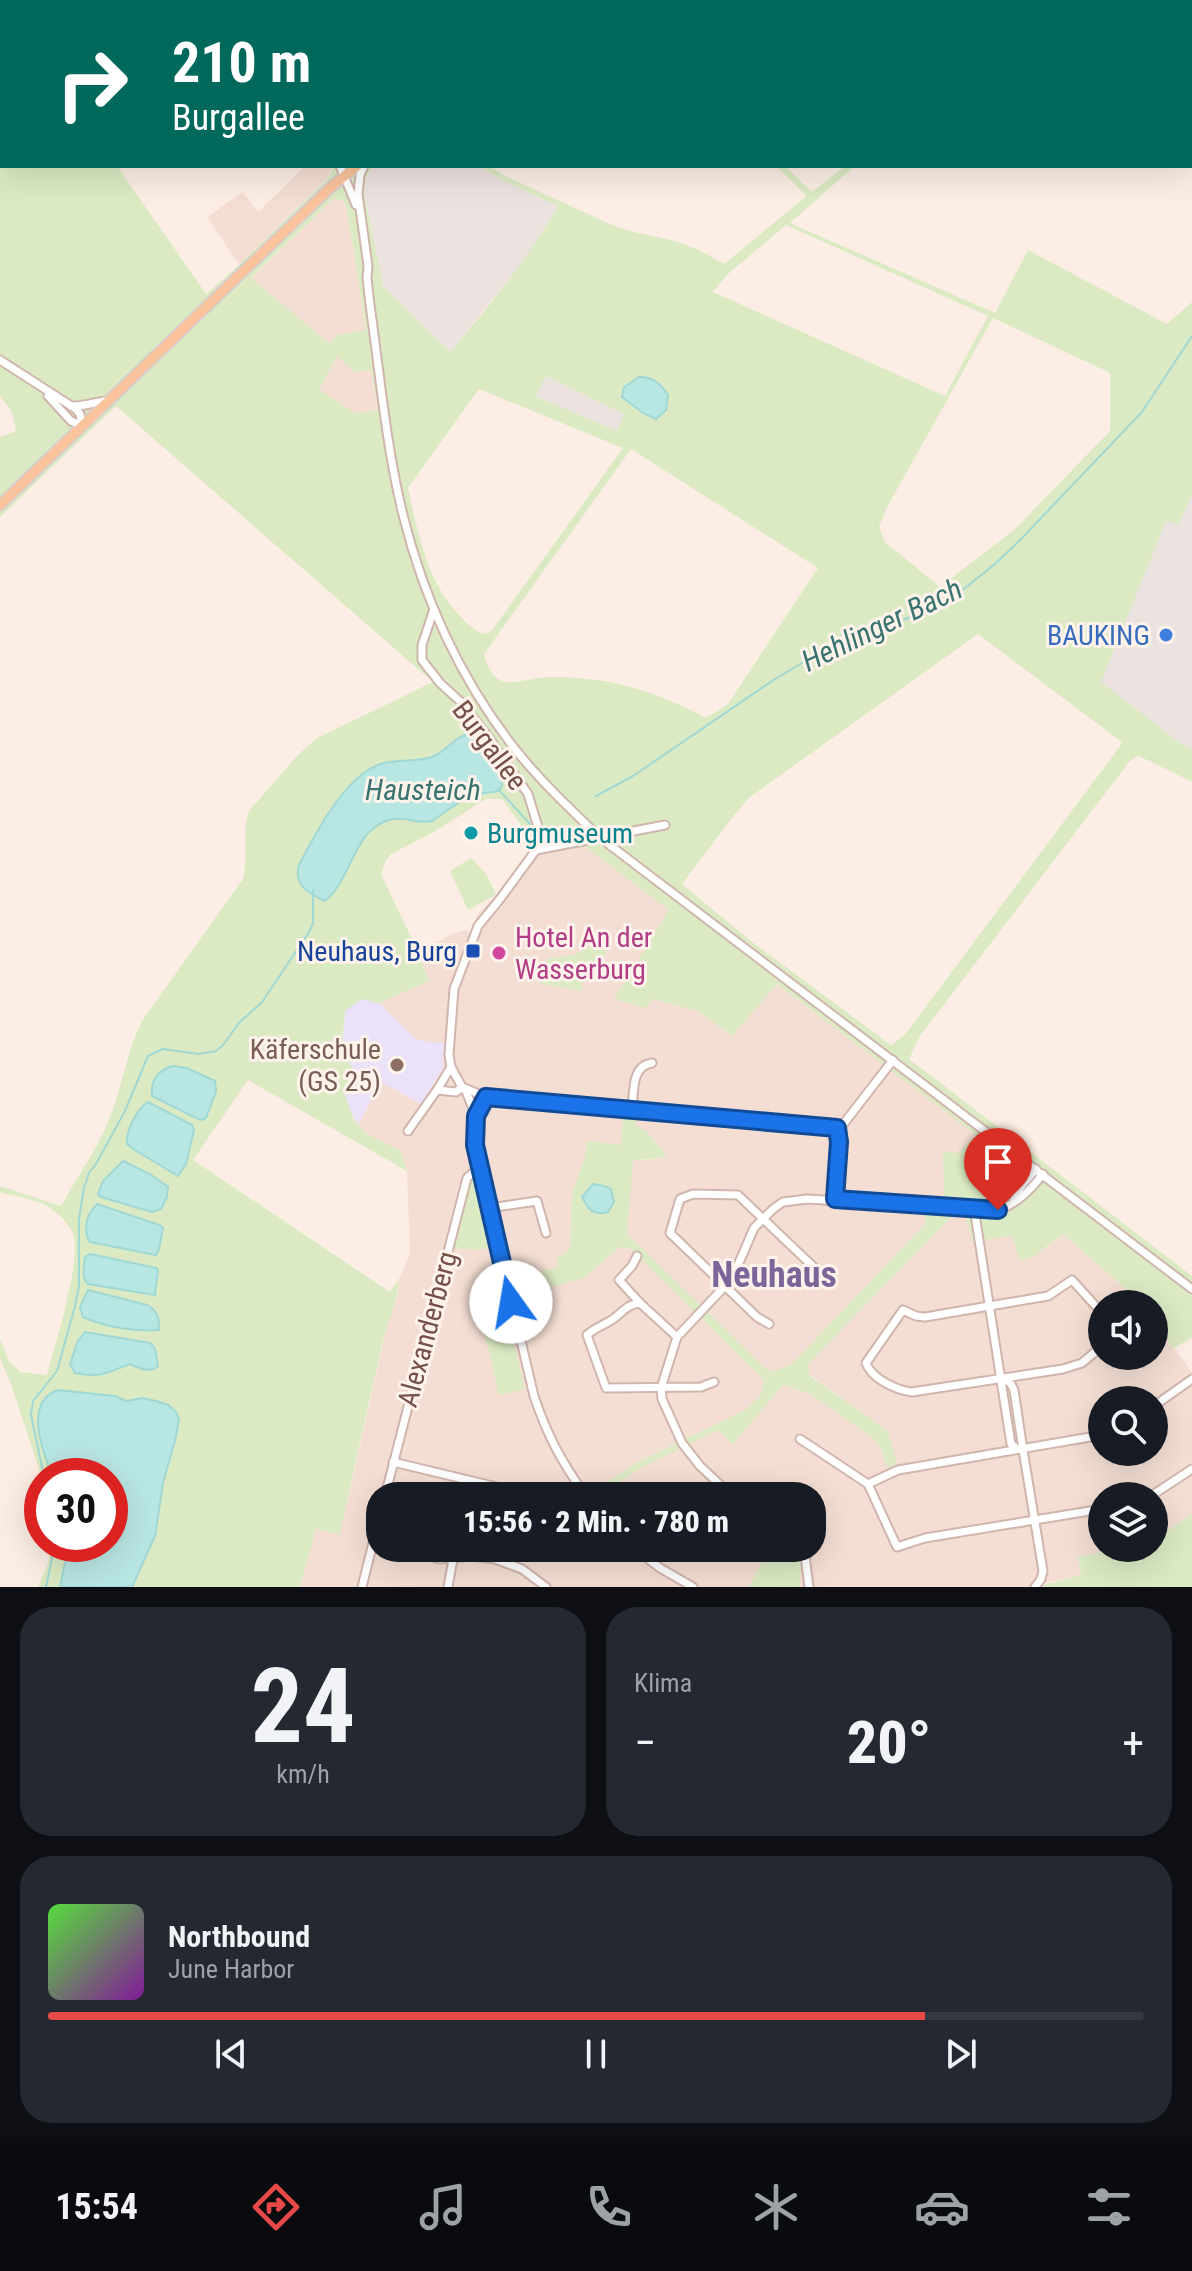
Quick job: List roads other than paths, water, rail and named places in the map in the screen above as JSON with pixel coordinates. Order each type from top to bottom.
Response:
[{"type":"main road","points":[[0,505],[250,267],[343,170]]},
{"type":"street","points":[[363,168],[358,194],[367,278]]},
{"type":"street","points":[[343,170],[357,208],[397,489],[408,536],[442,630],[506,737],[548,787],[611,846],[1192,1289]]},
{"type":"street","points":[[0,360],[71,406],[80,414],[82,426]]},
{"type":"street","points":[[41,388],[71,421],[82,426]]},
{"type":"street","points":[[71,406],[108,401]]},
{"type":"street","name":"Burgallee","points":[[434,609],[421,653],[422,660],[472,716],[528,794],[538,827],[536,850]]},
{"type":"street","points":[[426,638],[442,630]]},
{"type":"street","points":[[408,1131],[451,1067],[451,1002],[476,929],[536,850],[665,825]]},
{"type":"street","points":[[437,1090],[456,1092],[464,1088],[486,1097],[837,1128],[855,1111],[893,1060]]},
{"type":"street","points":[[632,1110],[638,1070],[652,1063]]},
{"type":"street","points":[[451,1067],[476,1116]]},
{"type":"street","points":[[486,1097],[476,1116],[475,1145],[506,1283],[541,1417],[559,1456],[577,1482]]},
{"type":"street","points":[[835,1199],[837,1128]]},
{"type":"street","points":[[1009,1148],[1021,1179],[1013,1202]]},
{"type":"street","name":"Alexanderberg","points":[[388,1482],[467,1178],[479,1167]]},
{"type":"street","points":[[1020,1188],[1040,1172]]},
{"type":"street","points":[[717,1482],[682,1443],[662,1399],[661,1388],[677,1337],[725,1286],[738,1265],[748,1239],[762,1219],[783,1202],[795,1199],[998,1210],[1026,1194],[1040,1172]]},
{"type":"street","points":[[769,1324],[757,1317],[670,1233],[680,1199],[693,1194],[738,1195],[822,1275]]},
{"type":"street","points":[[489,1208],[537,1201],[546,1233]]},
{"type":"street","points":[[974,1208],[1011,1444],[1023,1450]]},
{"type":"street","points":[[637,1256],[619,1280],[677,1337]]},
{"type":"street","points":[[1088,1298],[1072,1280],[1048,1296],[925,1317],[903,1310],[866,1363],[869,1370],[893,1387],[912,1392],[1063,1369],[1088,1358]]},
{"type":"street","points":[[640,1303],[630,1304],[612,1320],[595,1327],[587,1335],[606,1388],[701,1387],[714,1382]]},
{"type":"street","points":[[1168,1396],[1192,1379]]},
{"type":"street","points":[[868,1484],[898,1470],[1088,1438]]},
{"type":"street","points":[[800,1439],[868,1484],[897,1547],[925,1538],[1088,1511]]},
{"type":"street","points":[[1023,1450],[1043,1571],[1035,1587]]},
{"type":"street","points":[[393,1462],[476,1482]]},
{"type":"street","points":[[1168,1485],[1192,1469]]},
{"type":"street","points":[[362,1587],[370,1562]]},
{"type":"street","points":[[448,1587],[452,1562]]},
{"type":"street","points":[[503,1562],[522,1569],[546,1587]]},
{"type":"street","points":[[652,1562],[680,1584],[693,1587]]},
{"type":"street","points":[[806,1562],[809,1587]]},
{"type":"water","points":[[639,377],[656,382],[668,395],[666,410],[656,419],[622,397],[624,387]]},
{"type":"water","name":"Hausteich","points":[[468,734],[487,753],[499,774],[501,788],[469,797],[432,821],[395,819],[377,825],[360,844],[334,892],[325,901],[304,888],[298,878],[299,865],[334,806],[357,778],[384,763],[432,757]]},
{"type":"water","points":[[173,1066],[187,1068],[215,1081],[216,1091],[206,1118],[196,1118],[152,1096],[156,1077]]},
{"type":"water","points":[[148,1102],[192,1125],[194,1130],[186,1164],[178,1176],[127,1144],[133,1120]]},
{"type":"water","points":[[123,1161],[168,1187],[161,1209],[152,1212],[98,1194],[103,1181]]},
{"type":"water","points":[[593,1184],[611,1189],[614,1202],[608,1212],[595,1212],[584,1202],[582,1197]]},
{"type":"water","points":[[97,1204],[160,1225],[163,1228],[156,1255],[90,1242],[86,1232],[87,1222]]},
{"type":"water","points":[[90,1254],[156,1268],[155,1295],[88,1284],[84,1278],[84,1268],[85,1257]]},
{"type":"water","points":[[88,1290],[147,1305],[158,1316],[159,1330],[120,1328],[83,1317],[80,1307]]},
{"type":"water","points":[[85,1332],[150,1343],[156,1351],[158,1367],[147,1370],[130,1364],[98,1375],[75,1373],[70,1364],[78,1341]]},
{"type":"water","points":[[58,1390],[115,1396],[126,1401],[142,1398],[168,1405],[176,1412],[179,1419],[176,1437],[163,1483],[155,1536],[132,1587],[60,1587],[65,1562],[128,1562],[128,1458],[45,1458],[38,1416],[47,1396]]},
{"type":"waterway","name":"Hehlinger Bach","points":[[596,796],[633,776],[807,660],[927,610],[960,592],[1022,538],[1142,412],[1192,336]]},
{"type":"waterway","name":"Hehlinger Bach","points":[[498,789],[530,824]]},
{"type":"waterway","name":"Hehlinger Bach","points":[[40,1458],[31,1415],[33,1401],[57,1371],[75,1306],[79,1286],[79,1219],[89,1173],[125,1111],[148,1056],[163,1049],[199,1054],[216,1051],[262,1002],[309,932],[313,923],[313,890]]},
{"type":"waterway","name":"Hehlinger Bach","points":[[46,1587],[51,1562]]},
{"type":"place","name":"BAUKING","points":[[1166,635]]},
{"type":"place","name":"Burgmuseum","points":[[471,833]]},
{"type":"place","name":"Neuhaus, Burg","points":[[473,951]]},
{"type":"place","name":"Hotel An der Wasserburg","points":[[499,953]]},
{"type":"place","name":"Käferschule (GS 25)","points":[[397,1065]]},
{"type":"district","name":"Neuhaus","points":[[774,1274]]}]
